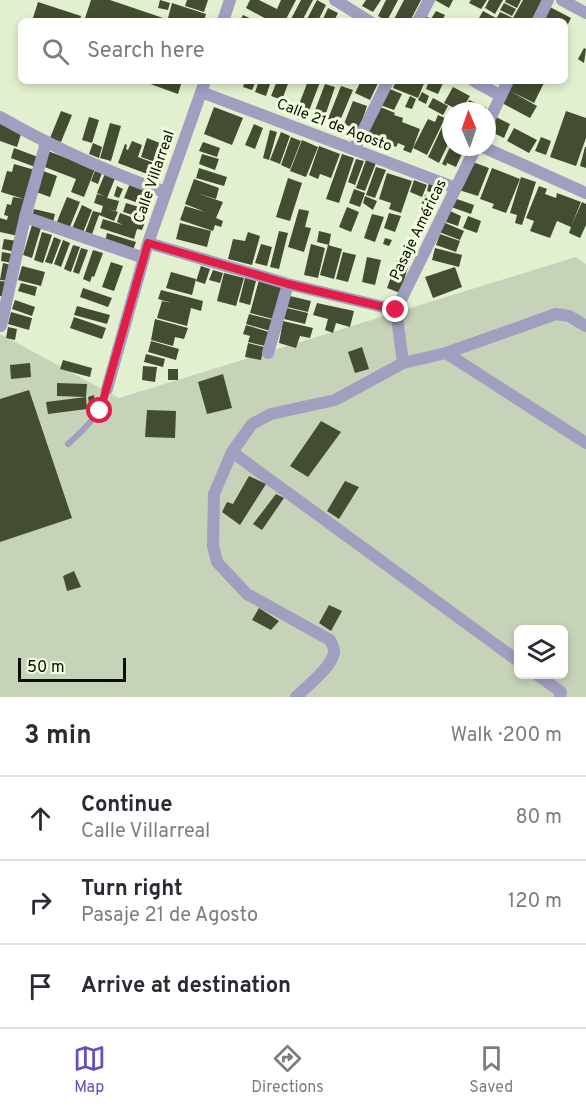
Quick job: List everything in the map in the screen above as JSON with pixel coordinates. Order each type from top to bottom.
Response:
[{"type":"street","points":[[224,18],[230,0]]},
{"type":"street","points":[[335,0],[364,18]]},
{"type":"street","points":[[420,18],[429,0]]},
{"type":"street","points":[[539,18],[548,0]]},
{"type":"street","points":[[562,0],[586,13]]},
{"type":"street","points":[[354,149],[386,84]]},
{"type":"street","points":[[479,84],[501,96]]},
{"type":"street","points":[[496,106],[507,84]]},
{"type":"street","name":"Calle 21 de Agosto","points":[[203,86],[354,149],[456,188]]},
{"type":"street","name":"Calle Villarreal","points":[[107,388],[148,243],[203,86]]},
{"type":"street","points":[[0,117],[46,143],[121,176],[165,192]]},
{"type":"street","points":[[1,326],[25,217],[46,143]]},
{"type":"street","points":[[496,153],[586,193]]},
{"type":"street","name":"Pasaje Américas","points":[[396,310],[472,156]]},
{"type":"street","points":[[25,217],[144,258]]},
{"type":"street","points":[[148,243],[288,284],[396,310],[404,363]]},
{"type":"street","points":[[268,353],[288,284]]},
{"type":"street","points":[[296,697],[328,665],[334,653],[330,640],[247,594],[217,562],[213,546],[214,494],[232,452],[252,424],[271,414],[335,400],[404,363],[446,353],[556,314],[569,315],[586,326]]},
{"type":"street","points":[[446,353],[586,443]]},
{"type":"street","points":[[232,452],[514,658]]},
{"type":"street","points":[[542,679],[561,692],[560,697]]},
{"type":"lane","points":[[68,444],[91,423],[100,411],[107,388]]},
{"type":"green space","points":[[576,257],[586,264],[586,697],[0,697],[0,334],[119,398]]},
{"type":"building","points":[[91,0],[110,0],[163,18],[85,18]]},
{"type":"building","points":[[160,0],[170,3],[168,10],[158,8]]},
{"type":"building","points":[[187,0],[208,0],[204,12],[185,6]]},
{"type":"building","points":[[250,0],[259,0],[277,9],[281,0],[296,0],[287,18],[264,18],[246,8]]},
{"type":"building","points":[[301,0],[313,0],[304,18],[292,18]]},
{"type":"building","points":[[317,0],[326,5],[320,18],[308,18]]},
{"type":"building","points":[[366,0],[381,0],[373,12],[362,6]]},
{"type":"building","points":[[386,0],[398,0],[389,18],[378,16]]},
{"type":"building","points":[[404,0],[421,0],[412,18],[395,18]]},
{"type":"building","points":[[435,0],[453,0],[449,8]]},
{"type":"building","points":[[471,0],[487,0],[481,9],[469,3]]},
{"type":"building","points":[[489,0],[503,0],[495,14],[485,8]]},
{"type":"building","points":[[506,0],[521,0],[517,8],[505,2]]},
{"type":"building","points":[[523,0],[542,0],[533,18],[513,18]]},
{"type":"building","points":[[38,2],[81,16],[81,18],[33,18]]},
{"type":"building","points":[[172,3],[206,14],[205,18],[168,18]]},
{"type":"building","points":[[504,3],[516,9],[512,16],[500,10]]},
{"type":"building","points":[[550,7],[571,18],[568,24],[568,18],[544,18]]},
{"type":"building","points":[[328,8],[338,13],[336,18],[323,18]]},
{"type":"building","points":[[436,11],[445,15],[444,18],[432,18]]},
{"type":"building","points":[[483,11],[496,18],[479,18]]},
{"type":"building","points":[[500,12],[513,18],[497,18]]},
{"type":"building","points":[[584,48],[586,49],[584,63],[578,59]]},
{"type":"building","points":[[150,84],[181,84],[178,94]]},
{"type":"building","points":[[244,84],[255,84],[252,90],[243,87]]},
{"type":"building","points":[[258,84],[270,84],[266,96],[255,92]]},
{"type":"building","points":[[276,84],[288,84],[282,100],[271,96]]},
{"type":"building","points":[[307,84],[319,84],[309,111],[298,107]]},
{"type":"building","points":[[325,84],[335,87],[325,116],[314,113]]},
{"type":"building","points":[[360,84],[378,84],[370,100],[355,93]]},
{"type":"building","points":[[395,84],[424,84],[418,98],[393,88]]},
{"type":"building","points":[[428,84],[443,84],[438,94],[426,89]]},
{"type":"building","points":[[509,84],[544,84],[534,103],[510,91],[537,106],[530,118],[500,102]]},
{"type":"building","points":[[341,86],[353,90],[339,123],[328,119]]},
{"type":"building","points":[[453,87],[470,96],[466,102],[445,102]]},
{"type":"building","points":[[387,88],[402,94],[394,110],[380,105]]},
{"type":"building","points":[[422,92],[429,96],[426,104],[418,100]]},
{"type":"building","points":[[410,96],[416,99],[412,109],[405,107]]},
{"type":"building","points":[[433,98],[442,103],[442,114],[428,107]]},
{"type":"building","points":[[353,101],[367,106],[359,130],[344,124]]},
{"type":"building","points":[[378,106],[403,118],[402,122],[420,129],[411,153],[403,150],[405,146],[398,143],[396,147],[367,136]]},
{"type":"building","points":[[214,107],[243,118],[232,145],[204,134]]},
{"type":"building","points":[[61,111],[72,115],[61,142],[50,138]]},
{"type":"building","points":[[566,111],[586,118],[586,138],[576,166],[550,157]]},
{"type":"building","points":[[438,115],[442,117],[442,124],[427,155],[413,148],[428,119],[435,122]]},
{"type":"building","points":[[89,117],[99,120],[92,143],[82,140]]},
{"type":"building","points":[[496,117],[510,124],[504,138],[496,134]]},
{"type":"building","points":[[0,123],[22,131],[17,147],[0,141]]},
{"type":"building","points":[[110,123],[121,126],[111,161],[100,158]]},
{"type":"building","points":[[254,124],[263,128],[255,149],[245,145]]},
{"type":"building","points":[[442,127],[442,156],[439,163],[428,157]]},
{"type":"building","points":[[514,128],[537,140],[529,153],[507,141]]},
{"type":"building","points":[[270,130],[277,132],[269,160],[263,158]]},
{"type":"building","points":[[281,132],[290,136],[280,164],[270,160]]},
{"type":"building","points":[[291,137],[301,141],[290,169],[281,165]]},
{"type":"building","points":[[541,137],[551,141],[546,155],[535,151]]},
{"type":"building","points":[[147,138],[165,145],[158,163],[141,157]]},
{"type":"building","points":[[302,140],[318,147],[306,177],[290,171]]},
{"type":"building","points":[[132,141],[142,145],[138,157],[162,166],[158,178],[118,163],[125,144],[128,150]]},
{"type":"building","points":[[203,142],[220,148],[217,157],[199,151]]},
{"type":"building","points":[[93,143],[102,147],[99,158],[89,154]]},
{"type":"building","points":[[319,146],[340,154],[331,178],[320,174],[318,179],[309,175]]},
{"type":"building","points":[[586,147],[586,168],[580,166]]},
{"type":"building","points":[[14,148],[38,157],[35,167],[11,158]]},
{"type":"building","points":[[48,151],[95,169],[84,197],[71,192],[76,179],[42,166]]},
{"type":"building","points":[[202,154],[219,159],[215,170],[199,164]]},
{"type":"building","points":[[342,154],[354,158],[339,203],[326,199]]},
{"type":"building","points":[[446,156],[461,156],[456,167],[447,163],[446,166],[442,164]]},
{"type":"building","points":[[356,159],[364,161],[355,185],[348,182]]},
{"type":"building","points":[[366,160],[376,163],[365,191],[356,188]]},
{"type":"building","points":[[470,161],[489,168],[478,196],[459,190]]},
{"type":"building","points":[[14,164],[35,170],[18,236],[0,232],[0,218],[7,220],[8,216],[4,215],[7,204],[11,205],[13,197],[24,199],[1,192],[7,171],[12,172]]},
{"type":"building","points":[[376,167],[386,170],[375,198],[366,195]]},
{"type":"building","points":[[96,168],[103,170],[98,184],[91,181]]},
{"type":"building","points":[[199,168],[227,177],[224,186],[196,178]]},
{"type":"building","points":[[492,168],[520,179],[506,213],[492,208],[494,204],[480,199]]},
{"type":"building","points":[[43,171],[57,176],[50,197],[36,192]]},
{"type":"building","points":[[106,171],[116,176],[107,198],[119,201],[116,211],[108,209],[118,212],[114,221],[99,215],[91,237],[84,235],[93,211],[101,213],[103,206],[94,203],[97,194],[104,196],[97,193]]},
{"type":"building","points":[[387,173],[412,181],[401,213],[389,209],[391,203],[379,199]]},
{"type":"building","points":[[521,177],[536,182],[522,225],[515,223],[517,215],[510,213]]},
{"type":"building","points":[[288,178],[302,183],[290,221],[276,217]]},
{"type":"building","points":[[194,179],[219,188],[216,199],[196,193],[223,202],[216,218],[223,221],[221,227],[215,225],[213,231],[180,220],[185,206],[205,212],[185,204]]},
{"type":"building","points":[[414,180],[427,185],[422,197],[410,192]]},
{"type":"building","points":[[131,181],[147,187],[141,204],[124,198]]},
{"type":"building","points":[[429,183],[443,188],[440,196],[427,191]]},
{"type":"building","points":[[117,186],[123,189],[119,198],[114,196]]},
{"type":"building","points":[[539,186],[547,189],[545,194],[556,198],[557,193],[581,202],[572,224],[582,202],[586,204],[586,225],[580,238],[569,233],[571,227],[557,221],[550,238],[530,231],[534,221],[526,218]]},
{"type":"building","points":[[147,188],[154,189],[152,200],[145,198]]},
{"type":"building","points":[[354,189],[365,193],[360,207],[349,203]]},
{"type":"building","points":[[425,195],[438,201],[433,213],[420,208]]},
{"type":"building","points":[[365,196],[377,201],[373,210],[363,203]]},
{"type":"building","points":[[67,197],[80,202],[69,229],[56,224]]},
{"type":"building","points":[[454,198],[474,205],[471,214],[451,207]]},
{"type":"building","points":[[126,203],[149,210],[146,219],[123,212]]},
{"type":"building","points":[[82,205],[92,210],[82,235],[71,231]]},
{"type":"building","points":[[347,207],[359,212],[351,232],[339,227]]},
{"type":"building","points":[[34,209],[55,214],[53,222],[32,216]]},
{"type":"building","points":[[299,209],[309,211],[305,227],[311,228],[304,252],[288,247]]},
{"type":"building","points":[[450,211],[461,216],[458,226],[446,222]]},
{"type":"building","points":[[120,213],[145,222],[142,230],[137,229],[134,239],[100,228],[103,219],[123,225],[117,222]]},
{"type":"building","points":[[389,213],[401,216],[395,232],[384,228]]},
{"type":"building","points":[[372,214],[384,217],[375,242],[364,238]]},
{"type":"building","points":[[468,216],[481,221],[477,233],[463,228]]},
{"type":"building","points":[[443,222],[464,231],[460,240],[439,232]]},
{"type":"building","points":[[180,223],[211,231],[207,247],[176,239]]},
{"type":"building","points":[[32,225],[41,228],[32,258],[23,255]]},
{"type":"building","points":[[279,231],[288,233],[279,269],[270,267]]},
{"type":"building","points":[[319,231],[331,234],[329,245],[317,242]]},
{"type":"building","points":[[42,232],[52,235],[43,263],[34,260]]},
{"type":"building","points":[[248,232],[260,236],[252,265],[228,259],[233,239],[245,241]]},
{"type":"building","points":[[107,233],[136,242],[133,250],[105,242]]},
{"type":"building","points":[[440,234],[460,241],[456,252],[436,245]]},
{"type":"building","points":[[54,237],[61,240],[52,264],[45,262]]},
{"type":"building","points":[[385,238],[392,240],[389,246],[383,244]]},
{"type":"building","points":[[4,239],[17,241],[15,252],[2,249]]},
{"type":"building","points":[[63,240],[70,243],[61,267],[54,264]]},
{"type":"building","points":[[261,244],[272,247],[267,266],[255,263]]},
{"type":"building","points":[[311,244],[325,248],[318,278],[304,275]]},
{"type":"building","points":[[73,245],[80,247],[71,272],[64,269]]},
{"type":"building","points":[[328,245],[342,249],[334,279],[320,275]]},
{"type":"building","points":[[81,248],[88,250],[79,274],[73,272]]},
{"type":"building","points":[[435,248],[462,255],[459,267],[432,260]]},
{"type":"building","points":[[93,250],[103,253],[90,282],[83,279]]},
{"type":"building","points":[[2,252],[13,254],[12,263],[1,261]]},
{"type":"building","points":[[343,252],[356,255],[348,282],[336,279]]},
{"type":"building","points":[[367,257],[381,260],[375,285],[362,282]]},
{"type":"building","points":[[397,260],[409,264],[400,293],[387,288]]},
{"type":"building","points":[[111,262],[123,266],[114,291],[102,287]]},
{"type":"building","points":[[3,263],[12,265],[9,281],[0,280]]},
{"type":"building","points":[[22,266],[45,272],[41,286],[18,280]]},
{"type":"building","points":[[201,266],[210,269],[205,284],[196,281]]},
{"type":"building","points":[[455,267],[462,287],[433,298],[425,277]]},
{"type":"building","points":[[213,270],[223,273],[220,283],[209,280]]},
{"type":"building","points":[[171,272],[196,279],[192,295],[166,288]]},
{"type":"building","points":[[224,273],[244,278],[236,306],[217,301]]},
{"type":"building","points":[[245,278],[256,281],[250,305],[239,302]]},
{"type":"building","points":[[259,280],[282,286],[273,319],[250,313]]},
{"type":"building","points":[[0,281],[8,282],[5,297],[0,296]]},
{"type":"building","points":[[21,283],[37,287],[35,296],[18,291]]},
{"type":"building","points":[[83,288],[112,298],[108,307],[80,297]]},
{"type":"building","points":[[161,290],[203,301],[201,311],[191,308],[187,326],[157,318],[162,301],[172,303],[158,299]]},
{"type":"building","points":[[290,296],[311,301],[308,312],[287,307]]},
{"type":"building","points":[[15,300],[35,307],[32,316],[12,309]]},
{"type":"building","points":[[317,303],[354,311],[350,327],[336,323],[333,333],[325,330],[328,319],[313,315]]},
{"type":"building","points":[[77,306],[110,315],[107,324],[74,315]]},
{"type":"building","points":[[287,308],[308,313],[305,324],[284,319]]},
{"type":"building","points":[[11,312],[32,318],[29,330],[8,324]]},
{"type":"building","points":[[249,314],[273,320],[270,331],[246,324]]},
{"type":"building","points":[[74,317],[106,328],[102,339],[70,328]]},
{"type":"building","points":[[155,319],[188,328],[184,339],[175,337],[173,346],[151,340]]},
{"type":"building","points":[[283,321],[313,328],[310,338],[300,336],[296,348],[279,343]]},
{"type":"building","points":[[246,325],[269,332],[265,346],[248,342],[250,336],[243,334]]},
{"type":"building","points":[[8,327],[17,329],[15,340],[6,338]]},
{"type":"building","points":[[151,341],[179,349],[176,360],[148,352]]},
{"type":"building","points":[[248,343],[264,347],[261,360],[245,357]]},
{"type":"building","points":[[362,347],[369,369],[355,373],[348,352]]},
{"type":"building","points":[[146,354],[165,359],[163,367],[144,362]]},
{"type":"building","points":[[63,360],[92,368],[90,377],[60,369]]},
{"type":"building","points":[[30,363],[31,377],[11,379],[10,365]]},
{"type":"building","points":[[143,366],[157,367],[155,382],[142,380]]},
{"type":"building","points":[[168,369],[178,369],[178,380],[168,380]]},
{"type":"building","points":[[223,374],[232,408],[207,414],[198,382]]},
{"type":"building","points":[[57,383],[87,384],[86,397],[57,396]]},
{"type":"building","points":[[29,390],[72,518],[0,542],[0,399]]},
{"type":"building","points":[[94,395],[95,402],[89,403],[88,397]]},
{"type":"building","points":[[86,397],[87,409],[48,414],[46,402]]},
{"type":"building","points":[[147,410],[176,411],[175,438],[145,437]]},
{"type":"building","points":[[321,421],[341,432],[308,477],[290,466]]},
{"type":"building","points":[[249,476],[266,484],[240,525],[222,512],[227,502],[233,504]]},
{"type":"building","points":[[345,481],[359,487],[339,519],[327,511]]},
{"type":"building","points":[[276,494],[284,498],[262,530],[253,524]]},
{"type":"building","points":[[74,571],[81,587],[67,591],[63,576]]},
{"type":"building","points":[[329,605],[342,611],[331,631],[319,623]]},
{"type":"building","points":[[259,608],[279,621],[271,630],[252,620]]},
{"type":"route","points":[[100,411],[148,243],[288,284],[396,310]]}]
